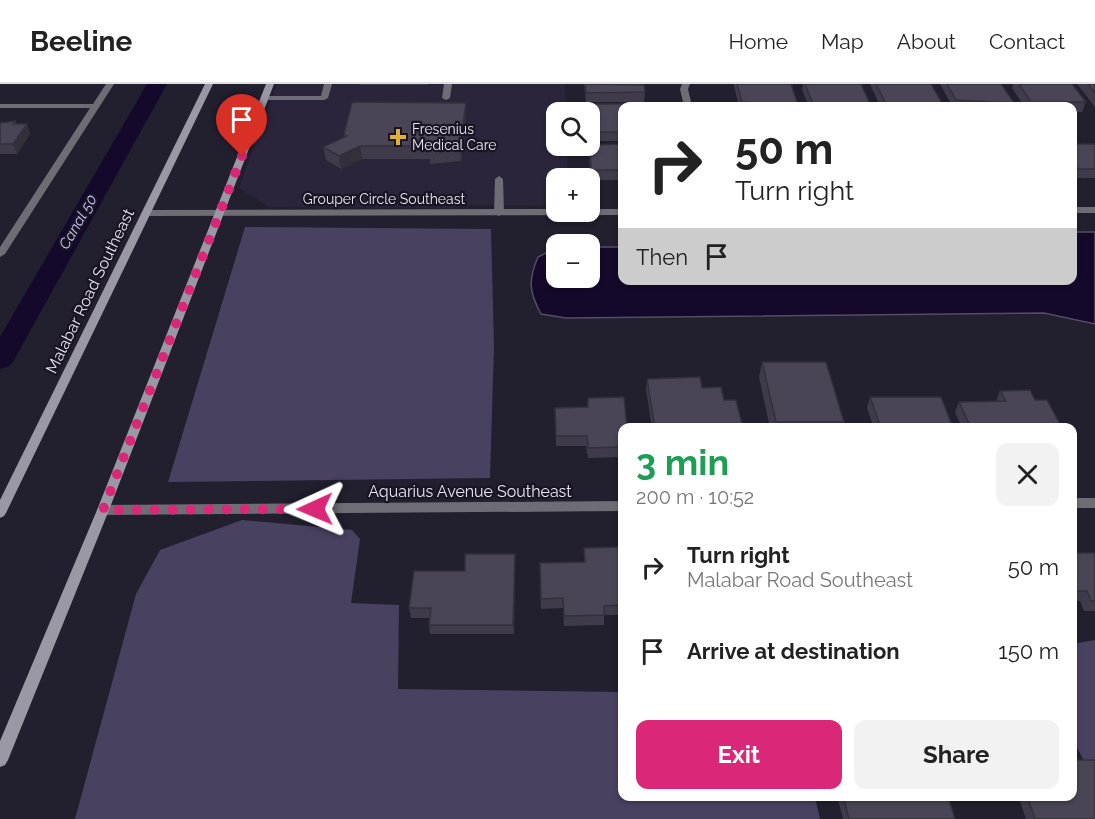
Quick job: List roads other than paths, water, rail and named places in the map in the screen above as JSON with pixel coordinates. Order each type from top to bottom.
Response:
[{"type":"main road","name":"Malabar Road Southeast","points":[[0,513],[209,84]]},
{"type":"main road","points":[[0,760],[103,510],[270,84]]},
{"type":"street","points":[[0,254],[111,84]]},
{"type":"street","points":[[264,98],[324,98],[328,84]]},
{"type":"street","points":[[446,98],[448,84]]},
{"type":"street","points":[[686,84],[684,89],[687,102]]},
{"type":"street","points":[[0,106],[97,106]]},
{"type":"street","points":[[498,213],[499,179]]},
{"type":"street","points":[[1077,210],[1095,210]]},
{"type":"street","name":"Grouper Circle Southeast","points":[[146,213],[618,212]]},
{"type":"street","points":[[1077,503],[1095,503]]},
{"type":"street","name":"Aquarius Avenue Southeast","points":[[103,510],[618,506]]},
{"type":"waterway","name":"Canal 50","points":[[0,360],[157,84]]},
{"type":"place","name":"Fresenius Medical Care","points":[[398,137]]}]
